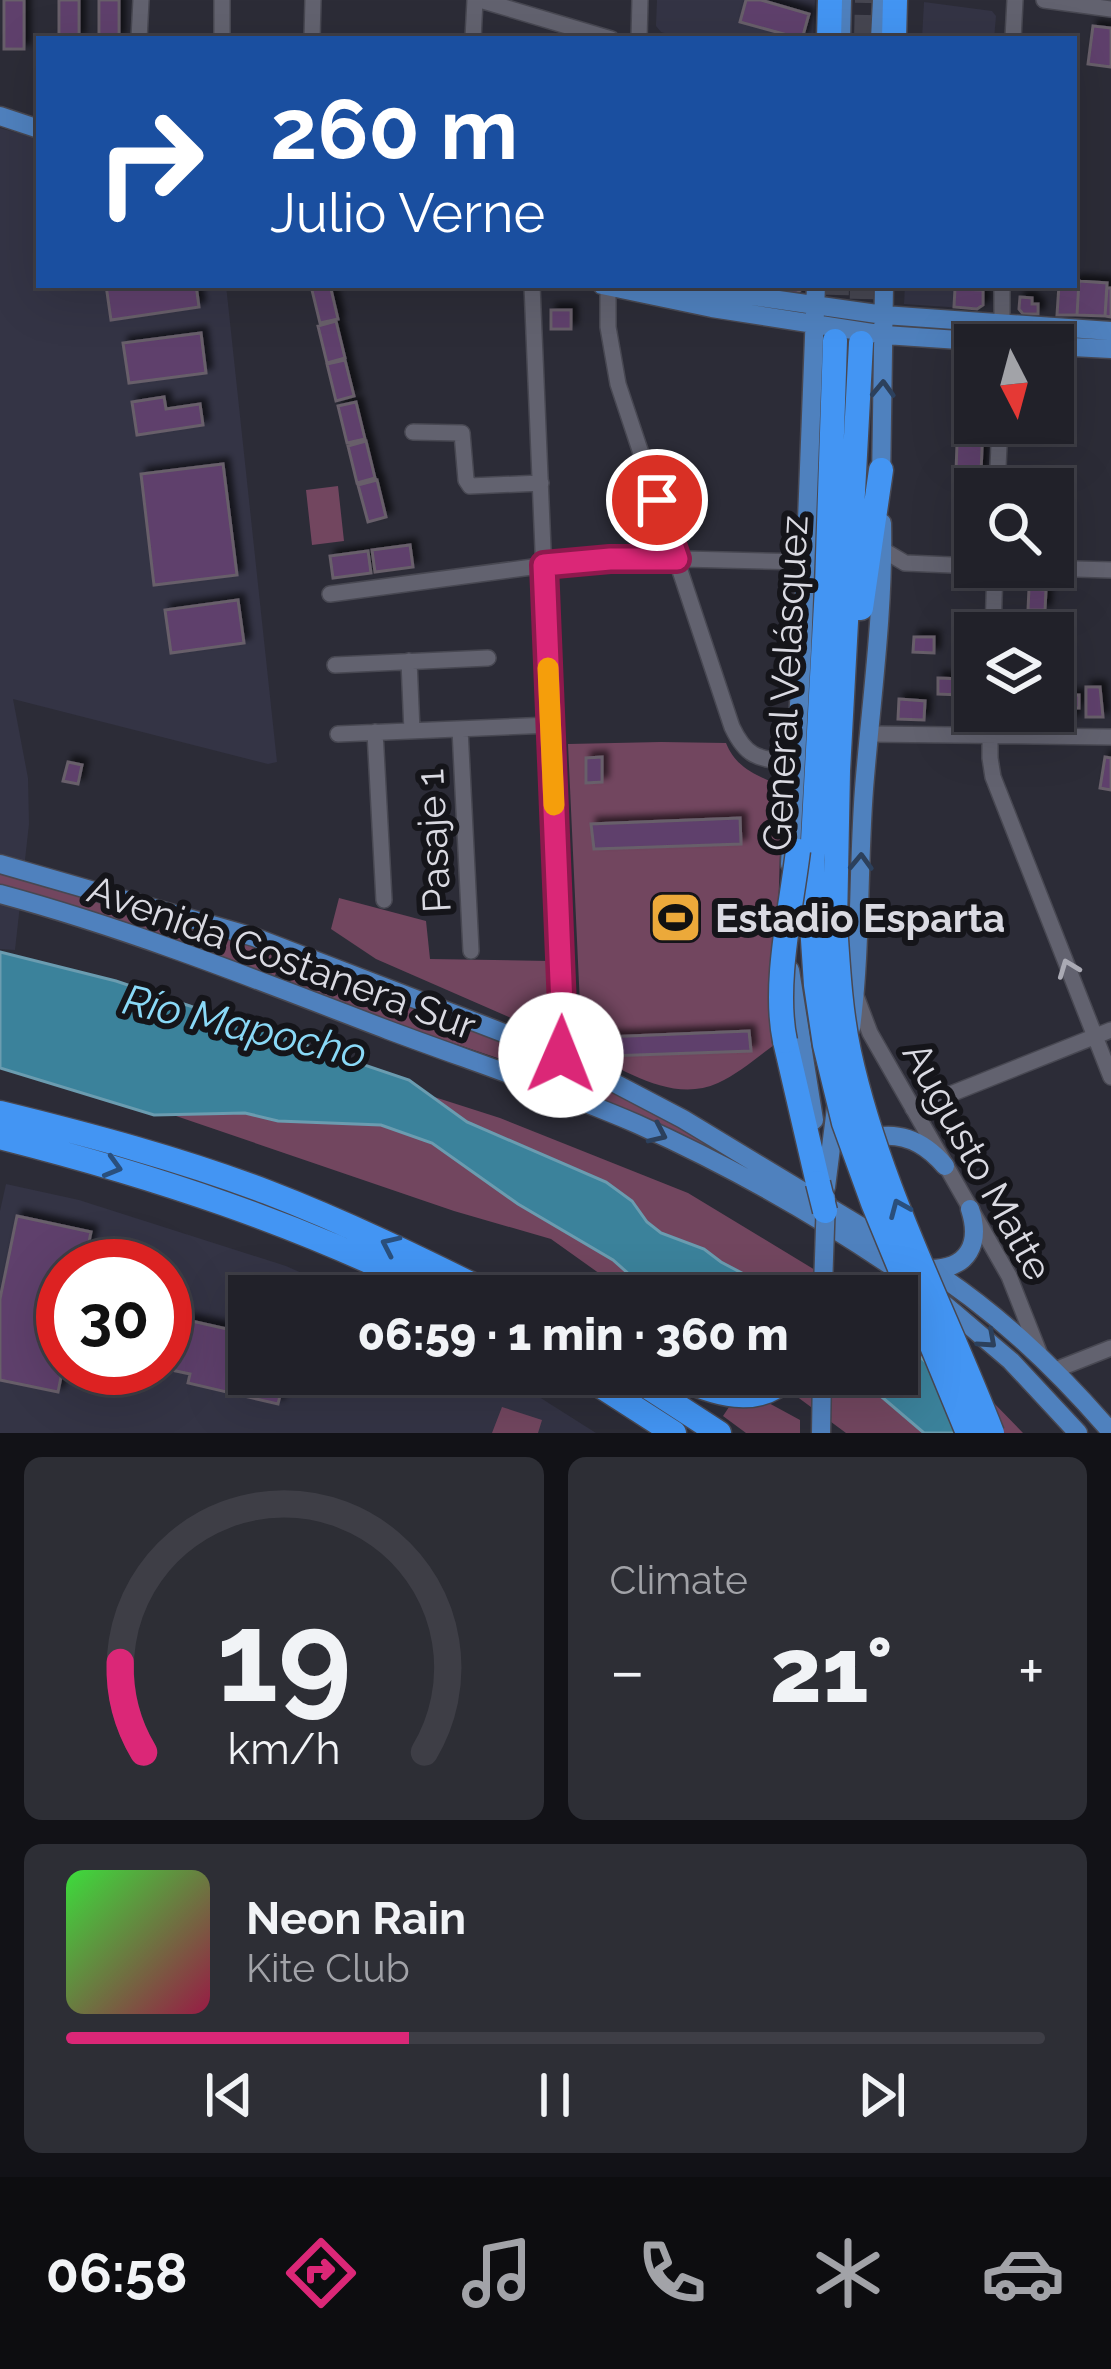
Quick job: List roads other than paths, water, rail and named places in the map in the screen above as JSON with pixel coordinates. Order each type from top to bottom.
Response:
[{"type":"highway","points":[[829,36],[830,0]]},
{"type":"highway","points":[[894,36],[895,0]]},
{"type":"highway","name":"General Velásquez","points":[[866,333],[820,719],[812,860],[870,1131],[992,1433]]},
{"type":"highway","name":"General Velásquez","points":[[866,333],[820,1012],[844,1123],[968,1433]]},
{"type":"highway","points":[[838,771],[880,470]]},
{"type":"highway","points":[[820,719],[798,851],[782,1014],[824,1191]]},
{"type":"highway","points":[[0,1113],[110,1140],[268,1192],[451,1275]]},
{"type":"highway","points":[[0,1138],[130,1171],[239,1207],[396,1275]]},
{"type":"highway","points":[[608,1395],[654,1433]]},
{"type":"highway","points":[[615,1395],[674,1433]]},
{"type":"highway","points":[[660,1395],[719,1433]]},
{"type":"main road","points":[[841,36],[842,0]]},
{"type":"main road","points":[[880,36],[882,0]]},
{"type":"main road","points":[[0,116],[36,128]]},
{"type":"main road","points":[[625,288],[712,308],[815,315],[866,333],[954,336]]},
{"type":"main road","points":[[816,288],[788,891],[789,955],[824,1191]]},
{"type":"main road","points":[[823,1275],[824,1191],[855,993],[883,550],[866,333],[883,288]]},
{"type":"main road","points":[[1074,333],[1111,331]]},
{"type":"main road","points":[[1074,347],[1111,349]]},
{"type":"main road","name":"Avenida Costanera Sur","points":[[0,864],[224,928],[561,1055],[683,1119],[930,1269],[993,1313],[1050,1365],[1111,1432]]},
{"type":"main road","name":"Avenida Costanera Sur","points":[[0,894],[100,923],[674,1141],[787,1201],[884,1261],[985,1336],[1078,1433]]},
{"type":"main road","points":[[282,990],[281,968],[299,954]]},
{"type":"main road","points":[[510,1076],[537,1073],[561,1055]]},
{"type":"main road","points":[[824,1191],[862,1140],[880,1136],[916,1142],[945,1166]]},
{"type":"main road","points":[[930,1269],[950,1266],[970,1251],[975,1233],[970,1209]]},
{"type":"main road","points":[[821,1433],[822,1395]]},
{"type":"street","points":[[140,36],[141,0]]},
{"type":"street","points":[[221,36],[222,0]]},
{"type":"street","points":[[312,36],[314,0]]},
{"type":"street","points":[[473,36],[477,0],[600,36]]},
{"type":"street","points":[[639,36],[640,0]]},
{"type":"street","points":[[819,36],[821,0]]},
{"type":"street","points":[[1013,36],[1015,0]]},
{"type":"street","points":[[1044,0],[1111,9]]},
{"type":"street","points":[[532,288],[561,1055]]},
{"type":"street","points":[[621,288],[610,342],[618,384],[732,728],[752,755],[795,763]]},
{"type":"street","points":[[1002,288],[1002,324]]},
{"type":"street","points":[[413,432],[462,433],[470,486],[541,483]]},
{"type":"street","points":[[883,550],[905,563],[954,565]]},
{"type":"street","points":[[330,594],[610,559],[806,562]]},
{"type":"street","points":[[1074,569],[1111,570]]},
{"type":"street","points":[[335,665],[488,658]]},
{"type":"street","points":[[410,662],[412,731]]},
{"type":"street","points":[[338,734],[551,725]]},
{"type":"street","name":"Pasaje 1","points":[[460,729],[471,951]]},
{"type":"street","points":[[990,732],[993,777],[1103,1033],[1111,1077]]},
{"type":"street","points":[[376,733],[385,900]]},
{"type":"street","points":[[869,734],[1111,737]]},
{"type":"street","name":"Augusto Matte","points":[[855,993],[870,1034],[1009,1276],[1033,1340],[1050,1365]]},
{"type":"street","points":[[913,1109],[1103,1033]]},
{"type":"street","points":[[1050,1365],[1111,1348]]},
{"type":"water","name":"Río Mapocho","points":[[0,952],[116,981],[409,1080],[467,1122],[606,1182],[632,1201],[661,1233],[704,1249],[746,1275],[630,1275],[432,1143],[381,1125],[278,1121],[245,1113],[154,1115],[0,1068]]},
{"type":"water","points":[[918,1355],[992,1433],[924,1433],[880,1395],[918,1395]]},
{"type":"tunnel","points":[[866,36],[867,0]]},
{"type":"tunnel","points":[[836,331],[837,288]]},
{"type":"tunnel","points":[[861,335],[862,288]]},
{"type":"place","name":"Estadio Esparta","points":[[676,918]]}]
